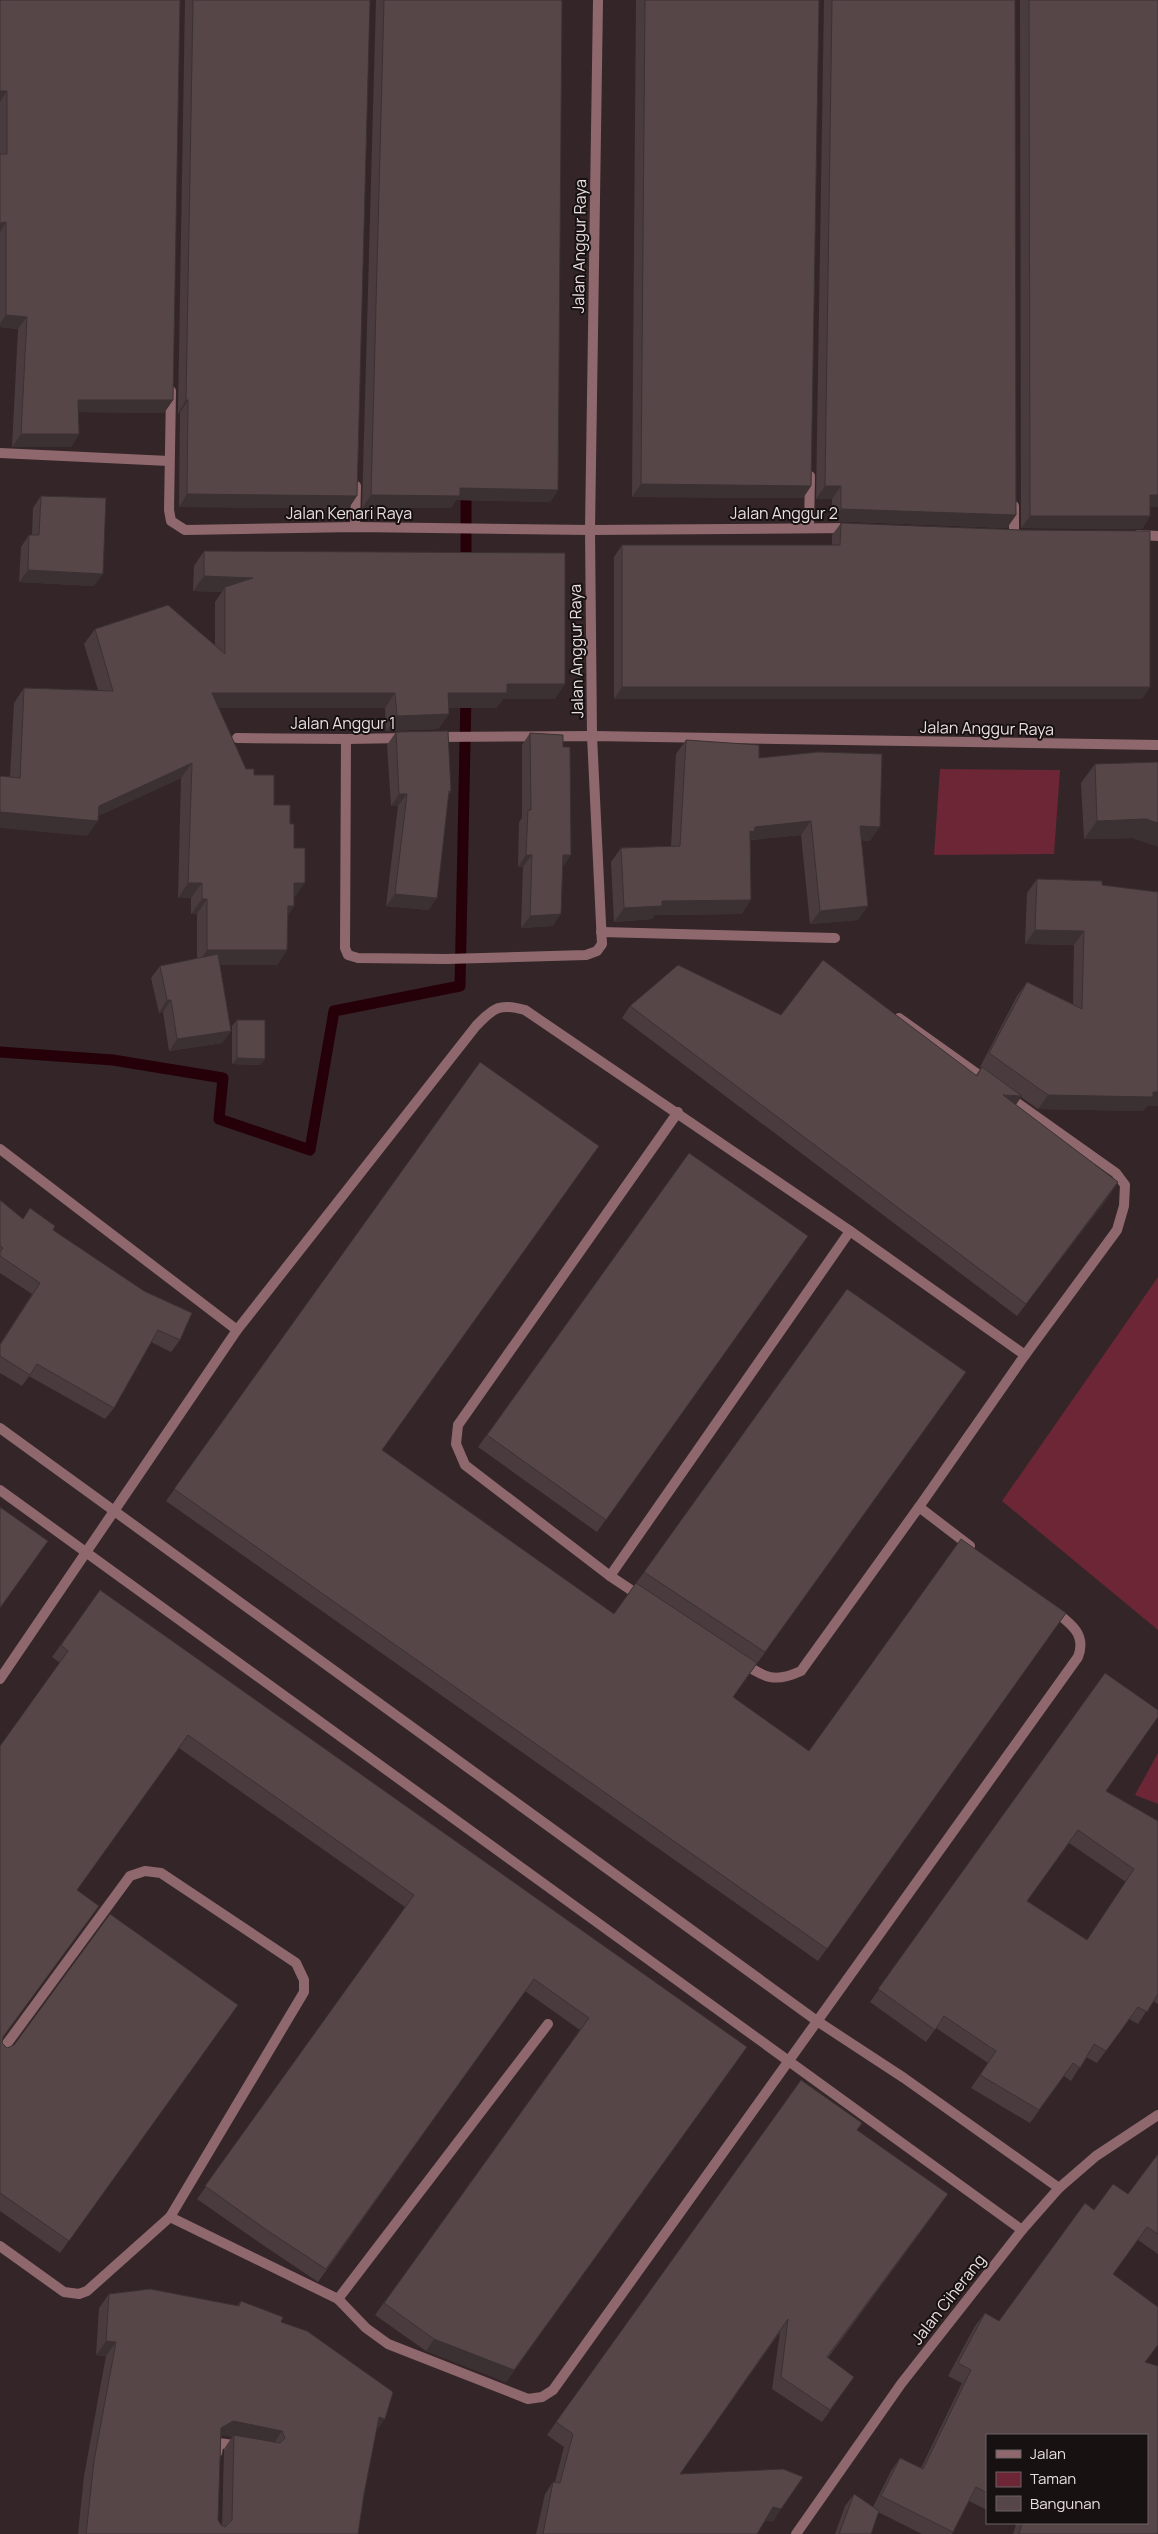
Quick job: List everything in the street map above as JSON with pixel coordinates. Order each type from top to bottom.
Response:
[{"type":"street","name":"Jalan Anggur Raya","points":[[598,0],[590,530],[592,736],[1158,745]]},
{"type":"street","points":[[0,459],[0,452],[170,461],[171,382]]},
{"type":"street","name":"Jalan Kenari Raya","points":[[170,461],[169,510],[171,521],[185,530],[355,527],[590,530]]},
{"type":"street","points":[[809,527],[810,467]]},
{"type":"street","points":[[355,527],[356,477]]},
{"type":"street","points":[[1014,495],[1014,534]]},
{"type":"street","name":"Jalan Anggur 2","points":[[590,530],[809,527],[858,529]]},
{"type":"street","points":[[1129,535],[1158,536]]},
{"type":"street","name":"Jalan Anggur 1","points":[[240,738],[346,739],[480,735],[592,736]]},
{"type":"street","points":[[346,739],[345,948],[348,955],[358,958],[446,959],[586,955],[598,950],[602,944],[592,736]]},
{"type":"street","points":[[601,932],[835,938]]},
{"type":"street","points":[[0,1679],[237,1330],[492,1010],[509,1005],[525,1010],[678,1112],[1026,1355]]},
{"type":"street","points":[[730,1655],[762,1676],[784,1679],[801,1672],[1117,1230],[1124,1206],[1126,1185],[1116,1173],[891,1012]]},
{"type":"street","points":[[650,1602],[610,1576],[465,1465],[456,1444],[458,1425],[678,1112]]},
{"type":"street","points":[[0,1149],[237,1330]]},
{"type":"street","points":[[610,1576],[850,1231]]},
{"type":"street","points":[[0,1428],[817,2021],[904,2078],[1059,2188]]},
{"type":"street","points":[[0,1490],[86,1550],[1022,2230]]},
{"type":"street","points":[[919,1507],[981,1555]]},
{"type":"street","points":[[170,2217],[338,2299],[366,2328],[388,2344],[528,2399],[542,2397],[553,2390],[1078,1657],[1081,1640],[1078,1631],[1043,1603]]},
{"type":"street","points":[[0,2053],[130,1876],[145,1871],[161,1873],[296,1963],[304,1980],[304,1992],[170,2217],[87,2290],[79,2294],[64,2292],[0,2246]]},
{"type":"street","points":[[338,2299],[548,2024]]},
{"type":"street","name":"Jalan Ciherang","points":[[796,2534],[901,2384],[1022,2230],[1059,2188],[1096,2156],[1158,2115]]},
{"type":"street","points":[[217,2464],[218,2443],[249,2447]]},
{"type":"green space","points":[[940,769],[1060,770],[1054,854],[934,855]]},
{"type":"green space","points":[[1158,1277],[1158,1630],[1002,1501]]},
{"type":"green space","points":[[1158,1753],[1158,1804],[1135,1795]]},
{"type":"building","points":[[0,0],[180,0],[173,400],[78,400],[79,434],[21,434],[27,317],[6,315],[6,222],[0,223],[0,154],[7,154],[7,91],[0,91]]},
{"type":"building","points":[[193,0],[370,0],[357,496],[187,494],[188,400],[186,400]]},
{"type":"building","points":[[384,0],[562,0],[558,490],[460,488],[460,496],[371,495]]},
{"type":"building","points":[[645,0],[819,0],[811,486],[641,484]]},
{"type":"building","points":[[832,0],[1015,0],[1016,515],[841,509],[841,486],[825,486]]},
{"type":"building","points":[[1029,0],[1158,0],[1158,495],[1150,495],[1150,516],[1030,516]]},
{"type":"building","points":[[41,496],[106,498],[103,574],[28,570],[29,535],[39,535]]},
{"type":"building","points":[[841,523],[1022,530],[1150,531],[1150,687],[622,687],[622,545],[840,545]]},
{"type":"building","points":[[204,551],[565,553],[565,684],[507,684],[507,693],[448,693],[449,714],[397,716],[395,693],[212,693],[246,769],[254,769],[254,775],[274,775],[274,805],[290,805],[290,824],[294,824],[294,848],[305,848],[305,883],[294,883],[294,906],[288,906],[287,950],[207,950],[207,899],[202,899],[202,883],[188,883],[192,763],[99,806],[98,821],[0,812],[0,776],[20,778],[24,688],[113,691],[95,629],[168,605],[225,654],[225,587],[253,578],[204,576]]},
{"type":"building","points":[[448,731],[451,791],[449,791],[437,898],[395,894],[407,794],[399,794],[396,732]]},
{"type":"building","points":[[530,733],[563,735],[563,747],[570,747],[571,855],[563,855],[561,914],[530,916],[532,855],[526,855],[528,810],[531,810]]},
{"type":"building","points":[[686,740],[759,745],[759,758],[818,752],[882,754],[880,827],[860,826],[868,906],[820,911],[811,821],[755,827],[754,832],[750,831],[751,900],[662,901],[662,906],[624,908],[621,848],[680,846]]},
{"type":"building","points":[[1158,762],[1158,823],[1146,819],[1097,821],[1095,764]]},
{"type":"building","points":[[1037,879],[1102,881],[1102,885],[1158,892],[1158,1092],[1153,1092],[1153,1097],[1048,1095],[989,1053],[1027,982],[1082,1009],[1084,931],[1035,930]]},
{"type":"building","points":[[218,954],[231,1031],[177,1039],[171,1000],[167,1000],[160,966]]},
{"type":"building","points":[[823,960],[977,1076],[982,1067],[1022,1096],[1003,1095],[1118,1182],[1026,1304],[630,1006],[678,965],[781,1015]]},
{"type":"building","points":[[237,1020],[265,1020],[265,1059],[237,1058]]},
{"type":"building","points":[[480,1062],[599,1146],[382,1450],[614,1614],[636,1583],[757,1663],[733,1697],[809,1751],[961,1539],[1066,1613],[827,1949],[174,1489]]},
{"type":"building","points":[[689,1153],[808,1236],[606,1520],[487,1435]]},
{"type":"building","points":[[0,1200],[23,1219],[30,1208],[55,1226],[53,1230],[144,1291],[192,1313],[180,1340],[158,1330],[114,1408],[37,1364],[30,1375],[0,1356],[0,1345],[40,1283],[0,1256],[3,1248],[0,1246]]},
{"type":"building","points":[[847,1289],[966,1372],[765,1652],[644,1572]]},
{"type":"building","points":[[0,1507],[48,1541],[0,1608]]},
{"type":"building","points":[[100,1590],[747,2047],[514,2370],[434,2339],[384,2303],[589,2018],[534,1979],[326,2269],[268,2231],[205,2186],[414,1895],[188,1735],[77,1890],[99,1906],[3,2037],[2,2043],[7,2048],[14,2045],[110,1914],[238,2005],[69,2241],[0,2193],[0,1746],[68,1651],[61,1645]]},
{"type":"building","points":[[1105,1673],[1158,1710],[1158,1717],[1106,1791],[1158,1821],[1158,1994],[1147,2012],[1138,2007],[1106,2051],[1094,2044],[1080,2068],[1073,2063],[1039,2110],[980,2075],[996,2051],[944,2016],[935,2030],[878,1989]],"holes":[[[1078,1830],[1134,1869],[1087,1940],[1027,1901]]]},
{"type":"building","points":[[801,2080],[862,2123],[857,2130],[948,2194],[827,2357],[854,2377],[830,2410],[781,2377],[788,2319],[680,2474],[783,2469],[803,2477],[781,2509],[773,2507],[757,2534],[543,2534],[553,2482],[560,2483],[573,2434],[556,2422]]},
{"type":"building","points":[[1158,2154],[1158,2234],[1147,2227],[1113,2274],[1158,2307],[1158,2345],[1145,2362],[1158,2366],[1158,2534],[1019,2534],[1022,2524],[1148,2524],[1148,2434],[986,2434],[986,2492],[976,2487],[953,2532],[881,2496],[900,2458],[923,2469],[971,2370],[958,2363],[985,2313],[999,2321],[1085,2203],[1094,2210],[1113,2184],[1128,2194]]},
{"type":"building","points":[[150,2289],[239,2306],[241,2301],[283,2317],[281,2322],[307,2331],[393,2392],[385,2419],[379,2417],[358,2534],[86,2534],[94,2461],[116,2342],[106,2341],[109,2294]],"holes":[[[233,2421],[282,2431],[285,2438],[280,2443],[234,2435],[232,2520],[225,2527],[221,2525],[218,2520],[221,2428]]]},
{"type":"building","points":[[854,2494],[879,2511],[871,2534],[839,2534]]},
{"type":"waterway","points":[[466,487],[466,566]]},
{"type":"waterway","points":[[0,1052],[113,1060],[223,1078],[219,1119],[310,1150],[334,1011],[460,986],[466,695]]}]
